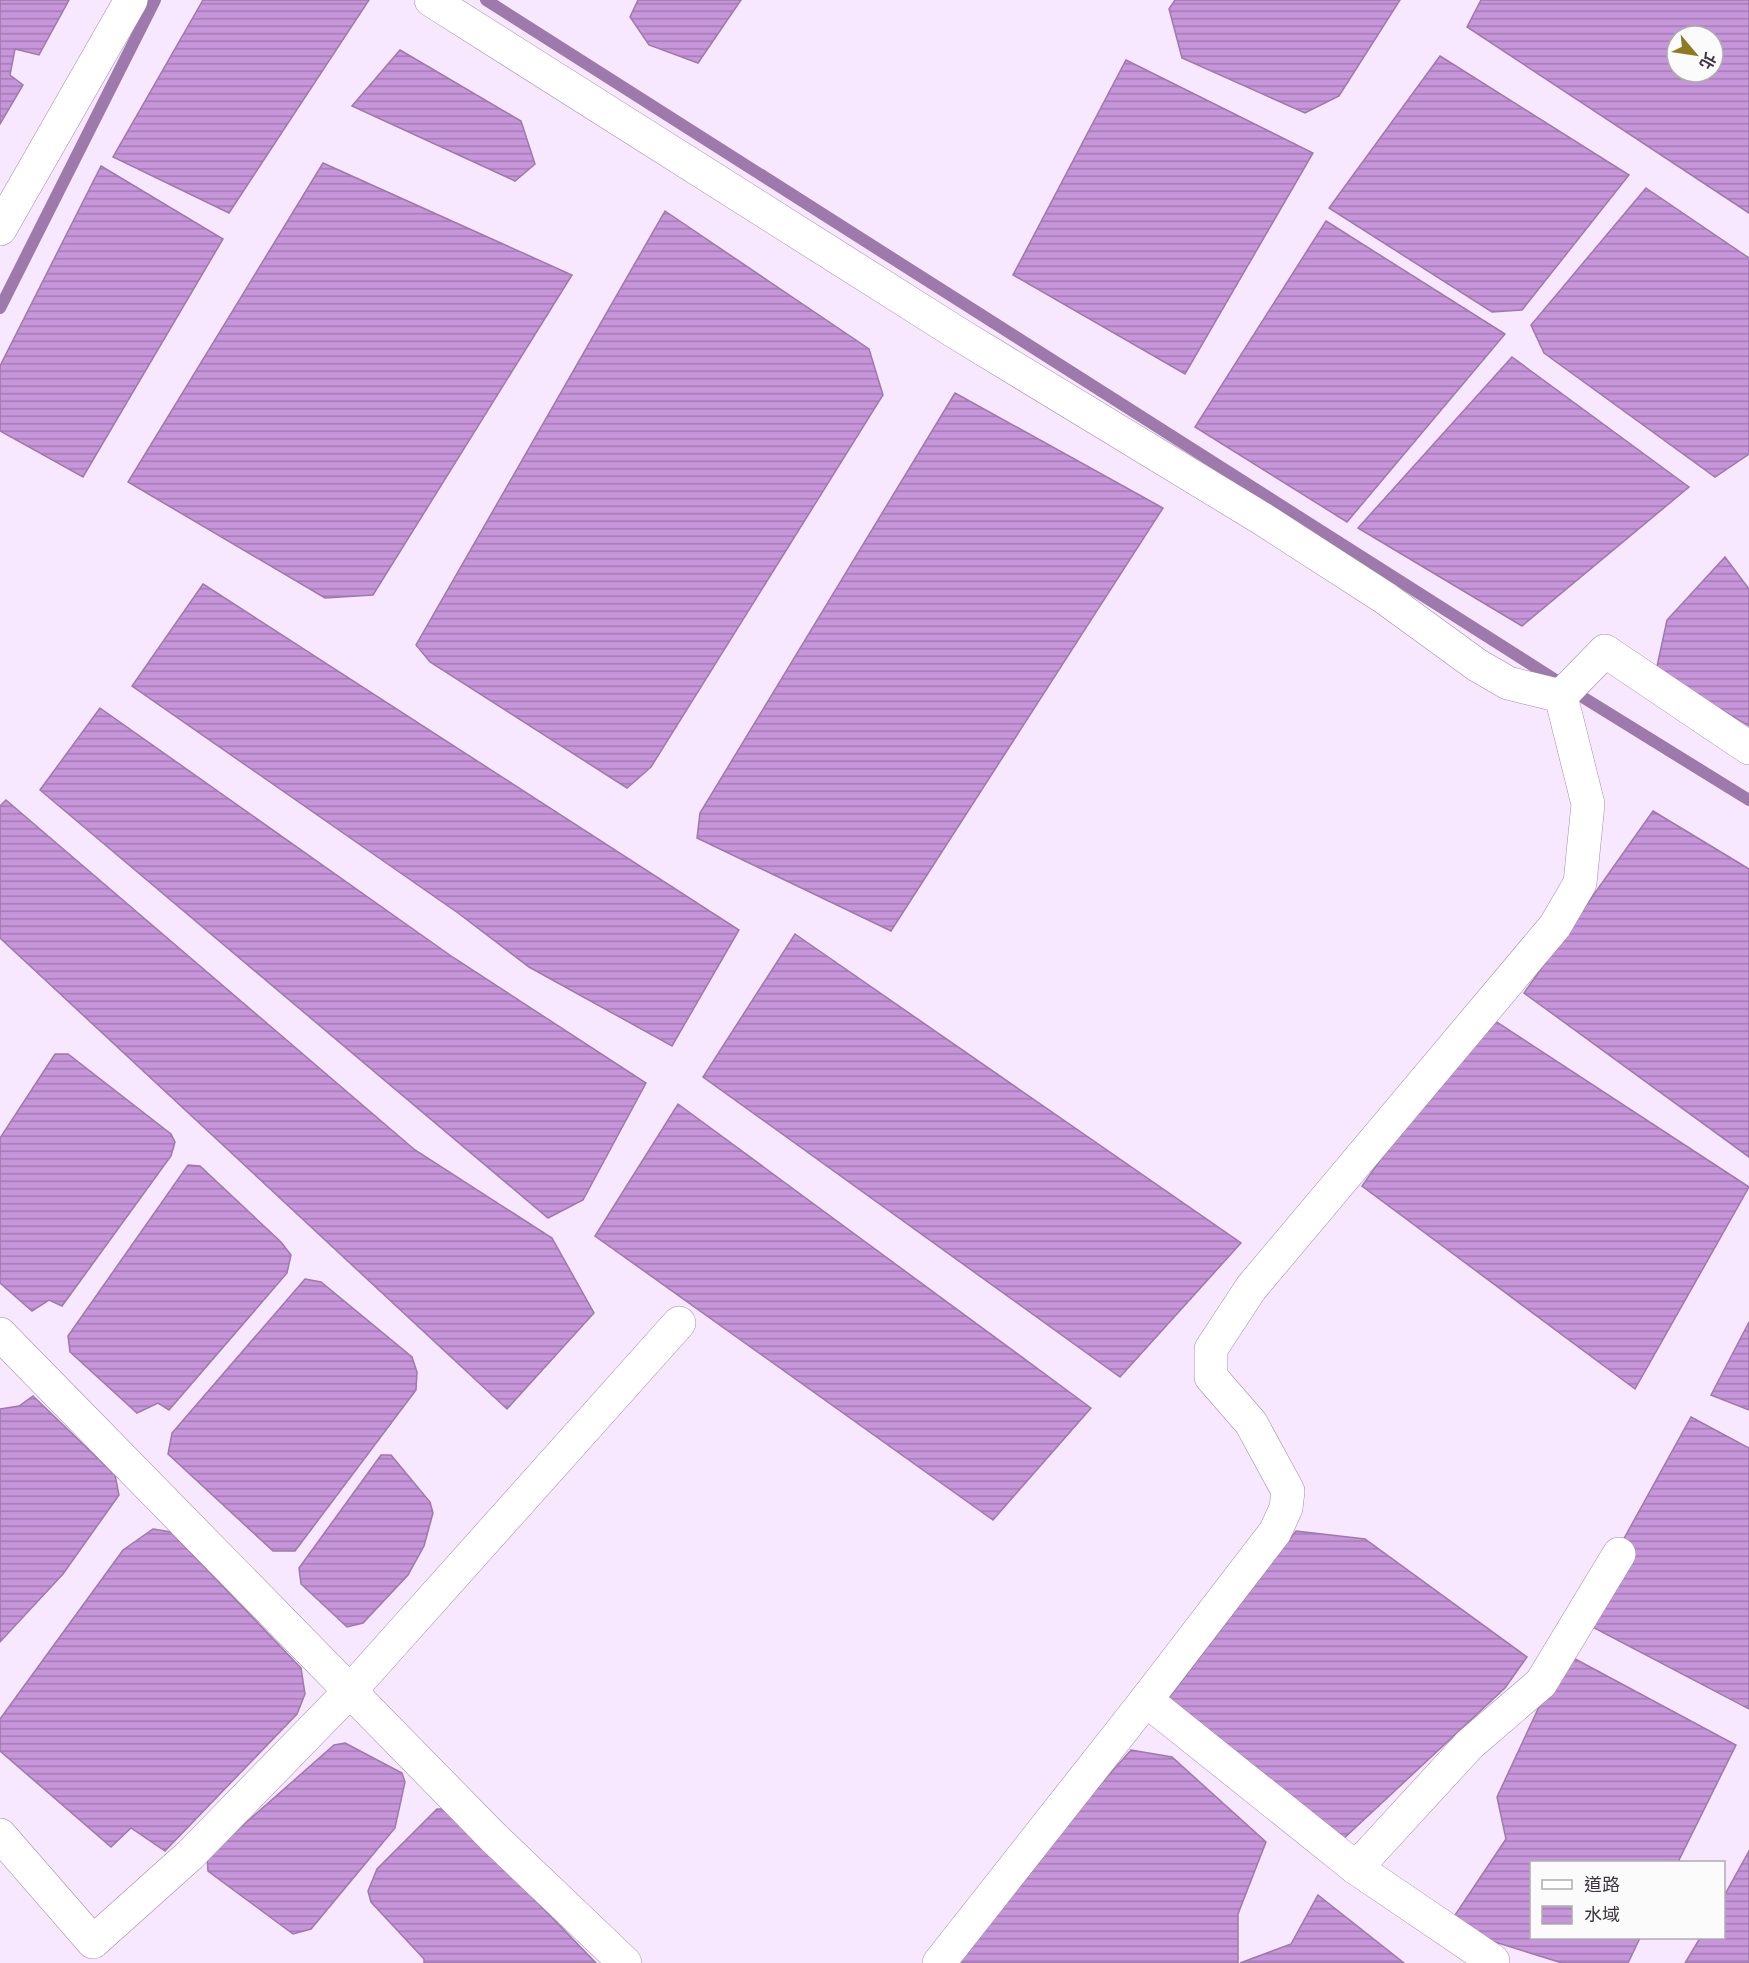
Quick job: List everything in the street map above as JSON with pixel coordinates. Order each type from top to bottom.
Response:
[{"type":"lane","points":[[0,230],[131,0]]},
{"type":"lane","points":[[431,0],[960,335],[1261,518],[1385,598],[1477,665],[1508,683],[1561,696]]},
{"type":"lane","points":[[1561,696],[1605,651],[1749,748]]},
{"type":"lane","points":[[939,1963],[1275,1532],[1286,1508],[1288,1491],[1251,1423],[1211,1377],[1211,1349],[1251,1288],[1555,926],[1580,883],[1588,804],[1561,696]]},
{"type":"lane","points":[[0,1835],[93,1942],[190,1855],[350,1691],[679,1323]]},
{"type":"lane","points":[[0,1334],[494,1838],[625,1963]]},
{"type":"lane","points":[[1356,1868],[1470,1744],[1541,1683],[1619,1554]]},
{"type":"lane","points":[[1146,1700],[1356,1868],[1493,1961]]},
{"type":"water","points":[[0,0],[69,0],[39,55],[15,49],[10,75],[23,85],[0,124]]},
{"type":"water","points":[[203,0],[369,0],[229,213],[113,157]]},
{"type":"water","points":[[638,0],[741,0],[698,63],[649,45],[630,17]]},
{"type":"water","points":[[1175,0],[1400,0],[1339,96],[1305,113],[1182,58],[1169,9]]},
{"type":"water","points":[[1481,0],[1749,0],[1749,213],[1467,27]]},
{"type":"water","points":[[400,50],[521,121],[535,164],[515,181],[352,106]]},
{"type":"water","points":[[1440,56],[1629,175],[1522,310],[1492,312],[1329,208]]},
{"type":"water","points":[[1126,60],[1313,153],[1185,374],[1013,275]]},
{"type":"water","points":[[323,163],[572,275],[373,595],[325,598],[128,482]]},
{"type":"water","points":[[101,166],[223,239],[83,477],[0,431],[0,366]]},
{"type":"water","points":[[1646,188],[1749,258],[1749,454],[1715,477],[1544,353],[1531,325]]},
{"type":"water","points":[[665,211],[869,349],[883,395],[651,767],[627,788],[430,662],[416,645]]},
{"type":"water","points":[[1326,221],[1505,334],[1347,522],[1195,427]]},
{"type":"water","points":[[1512,357],[1689,487],[1522,626],[1358,528]]},
{"type":"water","points":[[955,393],[1163,508],[891,931],[697,838],[700,813]]},
{"type":"water","points":[[1725,557],[1749,589],[1749,726],[1656,671],[1667,620]]},
{"type":"water","points":[[203,584],[739,930],[672,1046],[529,967],[458,913],[132,686]]},
{"type":"water","points":[[100,708],[454,958],[646,1083],[583,1200],[548,1218],[40,790]]},
{"type":"water","points":[[6,800],[415,1150],[552,1238],[594,1313],[507,1409],[0,938],[0,806]]},
{"type":"water","points":[[1653,811],[1749,869],[1749,1157],[1524,993]]},
{"type":"water","points":[[795,934],[1241,1243],[1120,1377],[703,1077]]},
{"type":"water","points":[[1483,1013],[1749,1187],[1635,1389],[1362,1186]]},
{"type":"water","points":[[55,1054],[68,1054],[171,1134],[175,1142],[171,1156],[62,1306],[49,1300],[32,1311],[0,1283],[0,1138]]},
{"type":"water","points":[[678,1104],[1091,1408],[993,1520],[595,1236]]},
{"type":"water","points":[[188,1165],[200,1166],[281,1242],[291,1255],[287,1273],[169,1410],[158,1403],[137,1413],[70,1352],[68,1336]]},
{"type":"water","points":[[305,1279],[321,1282],[412,1357],[417,1372],[416,1390],[295,1551],[273,1551],[168,1454],[172,1433]]},
{"type":"water","points":[[1749,1322],[1749,1410],[1711,1395]]},
{"type":"water","points":[[33,1396],[115,1475],[119,1495],[63,1574],[0,1642],[0,1409],[19,1406]]},
{"type":"water","points":[[1691,1417],[1749,1448],[1749,1709],[1579,1620]]},
{"type":"water","points":[[381,1455],[391,1455],[430,1502],[433,1513],[424,1546],[408,1575],[363,1623],[347,1627],[301,1584],[299,1568]]},
{"type":"water","points":[[153,1529],[171,1532],[301,1668],[305,1694],[297,1714],[165,1851],[131,1828],[111,1847],[0,1751],[0,1719],[123,1550]]},
{"type":"water","points":[[1296,1531],[1365,1539],[1527,1657],[1505,1688],[1340,1842],[1168,1699]]},
{"type":"water","points":[[1564,1653],[1736,1745],[1678,1861],[1530,1861],[1530,1939],[1640,1939],[1628,1963],[1562,1963],[1447,1927],[1506,1839],[1497,1797]]},
{"type":"water","points":[[345,1743],[402,1773],[405,1782],[395,1828],[311,1929],[293,1934],[208,1871],[207,1857],[334,1745]]},
{"type":"water","points":[[1131,1750],[1172,1757],[1266,1842],[1238,1914],[1238,1963],[959,1963],[1045,1847]]},
{"type":"water","points":[[437,1809],[447,1809],[596,1963],[424,1963],[424,1959],[371,1902],[368,1891],[377,1869]]},
{"type":"water","points":[[1749,1851],[1749,1963],[1685,1963],[1699,1939],[1725,1939],[1725,1894]]},
{"type":"water","points":[[1318,1895],[1404,1963],[1240,1963],[1291,1944]]},
{"type":"waterway","points":[[0,308],[155,0]]},
{"type":"waterway","points":[[486,0],[1576,693],[1749,800]]}]
